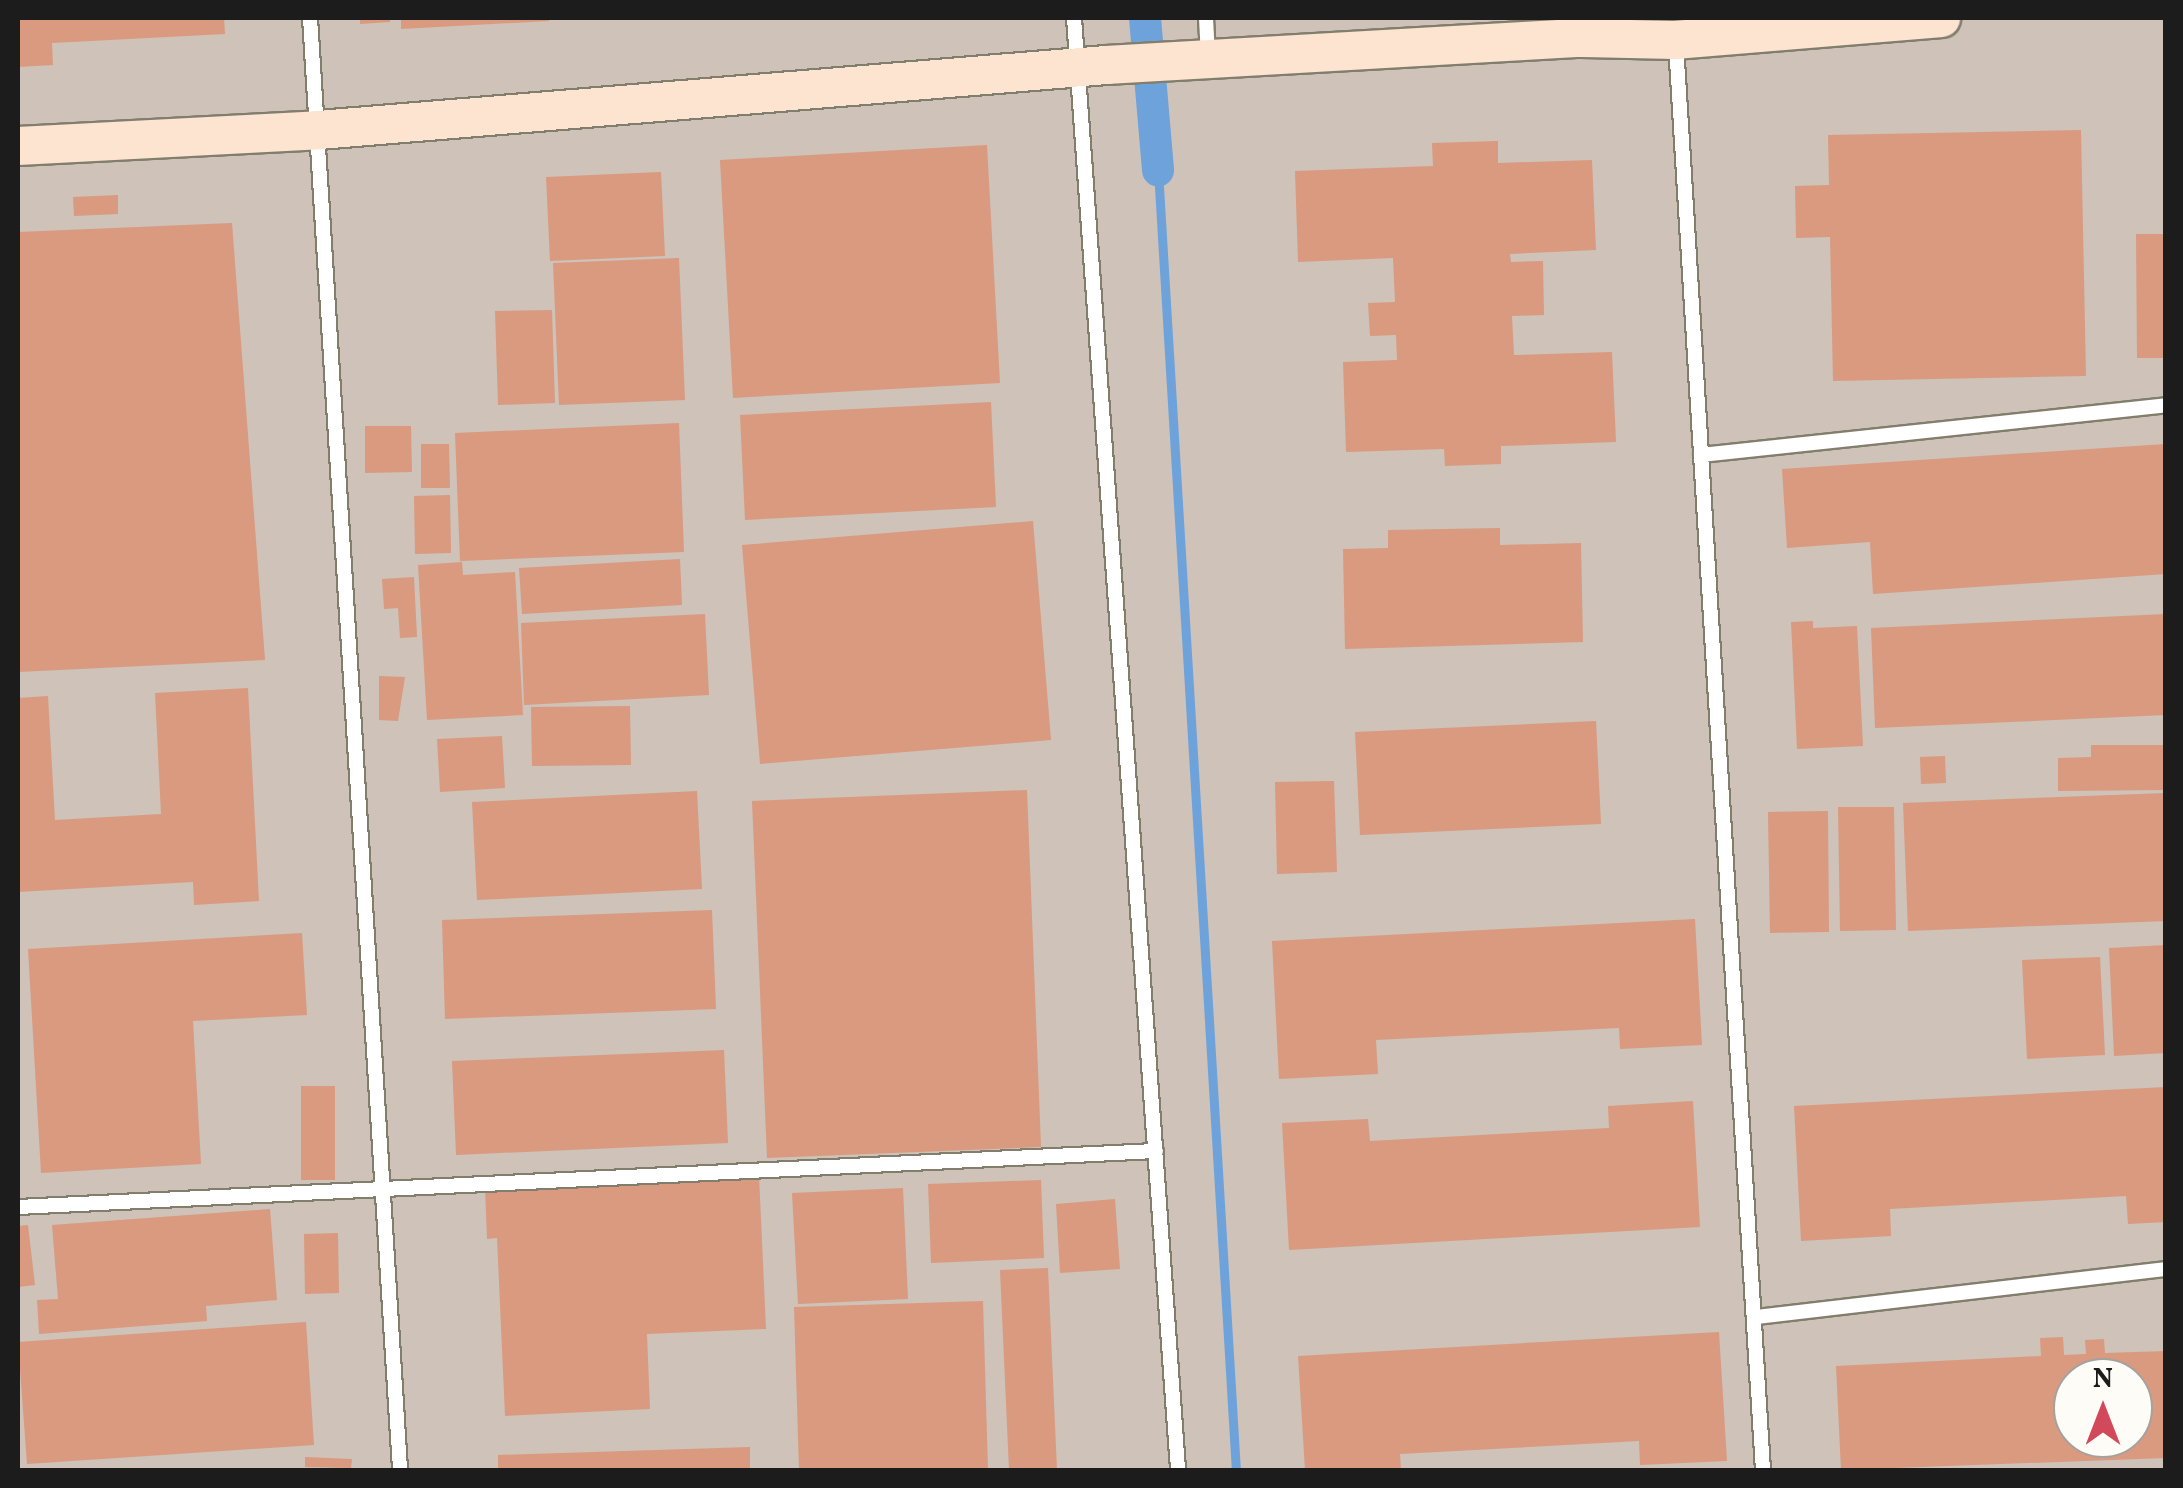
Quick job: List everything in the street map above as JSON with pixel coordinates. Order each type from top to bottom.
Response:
[{"type":"street","points":[[18,146],[318,130],[1579,28],[1676,40],[1941,18]]},
{"type":"lane","points":[[310,18],[400,1470]]},
{"type":"lane","points":[[1074,18],[1091,66],[1178,1470]]},
{"type":"lane","points":[[1206,18],[1208,58]]},
{"type":"lane","points":[[1676,40],[1757,1317],[1763,1470]]},
{"type":"lane","points":[[1701,455],[2166,404]]},
{"type":"lane","points":[[18,1207],[1156,1151]]},
{"type":"lane","points":[[1757,1317],[2166,1269]]},
{"type":"shaded area","points":[[18,18],[2165,18],[2165,1470],[18,1470]]},
{"type":"building","points":[[18,18],[224,18],[225,34],[52,43],[53,65],[18,67]]},
{"type":"building","points":[[360,18],[390,18],[390,22],[360,24]]},
{"type":"building","points":[[401,18],[549,18],[549,21],[401,29]]},
{"type":"building","points":[[2081,130],[2086,376],[1833,381],[1830,237],[1796,238],[1795,186],[1829,185],[1828,135]]},
{"type":"building","points":[[1498,141],[1498,163],[1592,160],[1596,250],[1510,254],[1511,262],[1543,261],[1544,315],[1512,316],[1514,355],[1612,352],[1616,442],[1501,446],[1501,464],[1445,466],[1444,449],[1346,452],[1343,362],[1397,360],[1396,335],[1370,336],[1368,303],[1395,302],[1393,258],[1298,262],[1295,171],[1433,166],[1432,143]]},
{"type":"building","points":[[987,145],[1000,383],[733,398],[720,160]]},
{"type":"building","points":[[661,172],[665,256],[550,261],[546,177]]},
{"type":"building","points":[[118,195],[118,214],[74,216],[73,197]]},
{"type":"building","points":[[232,223],[265,660],[18,672],[18,232]]},
{"type":"building","points":[[2136,234],[2166,234],[2166,358],[2137,358]]},
{"type":"building","points":[[679,258],[685,400],[559,405],[553,263]]},
{"type":"building","points":[[552,310],[555,403],[498,405],[495,311]]},
{"type":"building","points":[[991,402],[996,507],[745,520],[740,415]]},
{"type":"building","points":[[679,423],[684,552],[460,561],[455,433]]},
{"type":"building","points":[[365,426],[411,426],[412,472],[365,473]]},
{"type":"building","points":[[421,444],[449,444],[450,488],[421,488]]},
{"type":"building","points":[[2166,444],[2166,574],[1873,594],[1870,542],[1787,548],[1782,469]]},
{"type":"building","points":[[450,495],[451,553],[415,554],[414,496]]},
{"type":"building","points":[[1033,521],[1051,740],[760,764],[742,545]]},
{"type":"building","points":[[1500,528],[1500,545],[1581,543],[1583,642],[1345,649],[1343,549],[1388,548],[1388,530]]},
{"type":"building","points":[[680,559],[682,605],[522,614],[519,568]]},
{"type":"building","points":[[462,562],[463,575],[515,572],[523,715],[427,720],[418,565]]},
{"type":"building","points":[[414,577],[417,637],[400,638],[398,608],[384,609],[382,579]]},
{"type":"building","points":[[705,614],[709,695],[524,705],[521,623]]},
{"type":"building","points":[[2166,614],[2166,715],[1875,728],[1871,628]]},
{"type":"building","points":[[1813,621],[1813,628],[1857,626],[1863,746],[1797,749],[1791,622]]},
{"type":"building","points":[[379,676],[405,677],[398,721],[379,720]]},
{"type":"building","points":[[248,688],[259,901],[194,905],[193,882],[18,892],[18,698],[48,696],[55,820],[161,814],[155,693]]},
{"type":"building","points":[[630,706],[631,765],[532,766],[531,707]]},
{"type":"building","points":[[1596,721],[1601,824],[1360,835],[1355,732]]},
{"type":"building","points":[[502,736],[505,788],[440,792],[437,739]]},
{"type":"building","points":[[2091,745],[2166,745],[2166,790],[2058,791],[2058,758],[2091,757]]},
{"type":"building","points":[[1945,756],[1946,783],[1921,784],[1920,757]]},
{"type":"building","points":[[1334,781],[1337,872],[1277,874],[1275,782]]},
{"type":"building","points":[[1027,790],[1041,1147],[767,1158],[752,801]]},
{"type":"building","points":[[697,791],[702,889],[477,900],[472,802]]},
{"type":"building","points":[[2166,793],[2166,921],[1908,931],[1903,803]]},
{"type":"building","points":[[1838,807],[1894,807],[1896,930],[1840,931]]},
{"type":"building","points":[[1828,811],[1829,932],[1770,933],[1768,812]]},
{"type":"building","points":[[712,910],[716,1009],[445,1019],[442,920]]},
{"type":"building","points":[[1695,919],[1702,1045],[1620,1049],[1619,1028],[1376,1040],[1378,1074],[1279,1079],[1272,941]]},
{"type":"building","points":[[302,933],[307,1015],[193,1021],[201,1164],[41,1173],[28,949]]},
{"type":"building","points":[[2166,945],[2166,1053],[2114,1056],[2109,948]]},
{"type":"building","points":[[2100,957],[2105,1055],[2027,1059],[2022,960]]},
{"type":"building","points":[[724,1050],[728,1143],[456,1155],[452,1061]]},
{"type":"building","points":[[301,1086],[335,1086],[335,1180],[301,1180]]},
{"type":"building","points":[[2166,1087],[2166,1222],[2128,1224],[2126,1196],[1890,1209],[1891,1236],[1801,1241],[1794,1106]]},
{"type":"building","points":[[1693,1101],[1700,1227],[1289,1250],[1282,1123],[1368,1119],[1370,1141],[1609,1128],[1608,1106]]},
{"type":"building","points":[[759,1175],[766,1329],[647,1334],[650,1409],[505,1416],[497,1238],[487,1239],[485,1187]]},
{"type":"building","points":[[1041,1180],[1044,1258],[931,1263],[928,1184]]},
{"type":"building","points":[[903,1188],[908,1299],[798,1304],[792,1193]]},
{"type":"building","points":[[1115,1199],[1120,1269],[1060,1273],[1056,1204]]},
{"type":"building","points":[[270,1209],[277,1300],[206,1306],[207,1321],[39,1334],[37,1300],[58,1299],[52,1225]]},
{"type":"building","points":[[28,1225],[35,1285],[18,1287],[18,1226]]},
{"type":"building","points":[[338,1233],[339,1293],[305,1294],[304,1234]]},
{"type":"building","points":[[1048,1268],[1057,1470],[1009,1470],[1000,1270]]},
{"type":"building","points":[[983,1301],[988,1470],[799,1470],[794,1307]]},
{"type":"building","points":[[306,1322],[314,1445],[27,1464],[18,1342]]},
{"type":"building","points":[[1719,1332],[1727,1461],[1640,1465],[1639,1441],[1400,1454],[1401,1470],[1305,1470],[1298,1356]]},
{"type":"building","points":[[2063,1337],[2064,1355],[2086,1354],[2085,1340],[2104,1339],[2105,1353],[2166,1351],[2166,1458],[1841,1470],[1836,1366],[2041,1356],[2040,1338]]},
{"type":"building","points":[[750,1447],[750,1470],[498,1470],[498,1455]]},
{"type":"building","points":[[305,1457],[352,1459],[351,1468],[305,1467]]},
{"type":"waterway","points":[[1145,18],[1158,170]]},
{"type":"waterway","points":[[1158,170],[1236,1470]]}]
